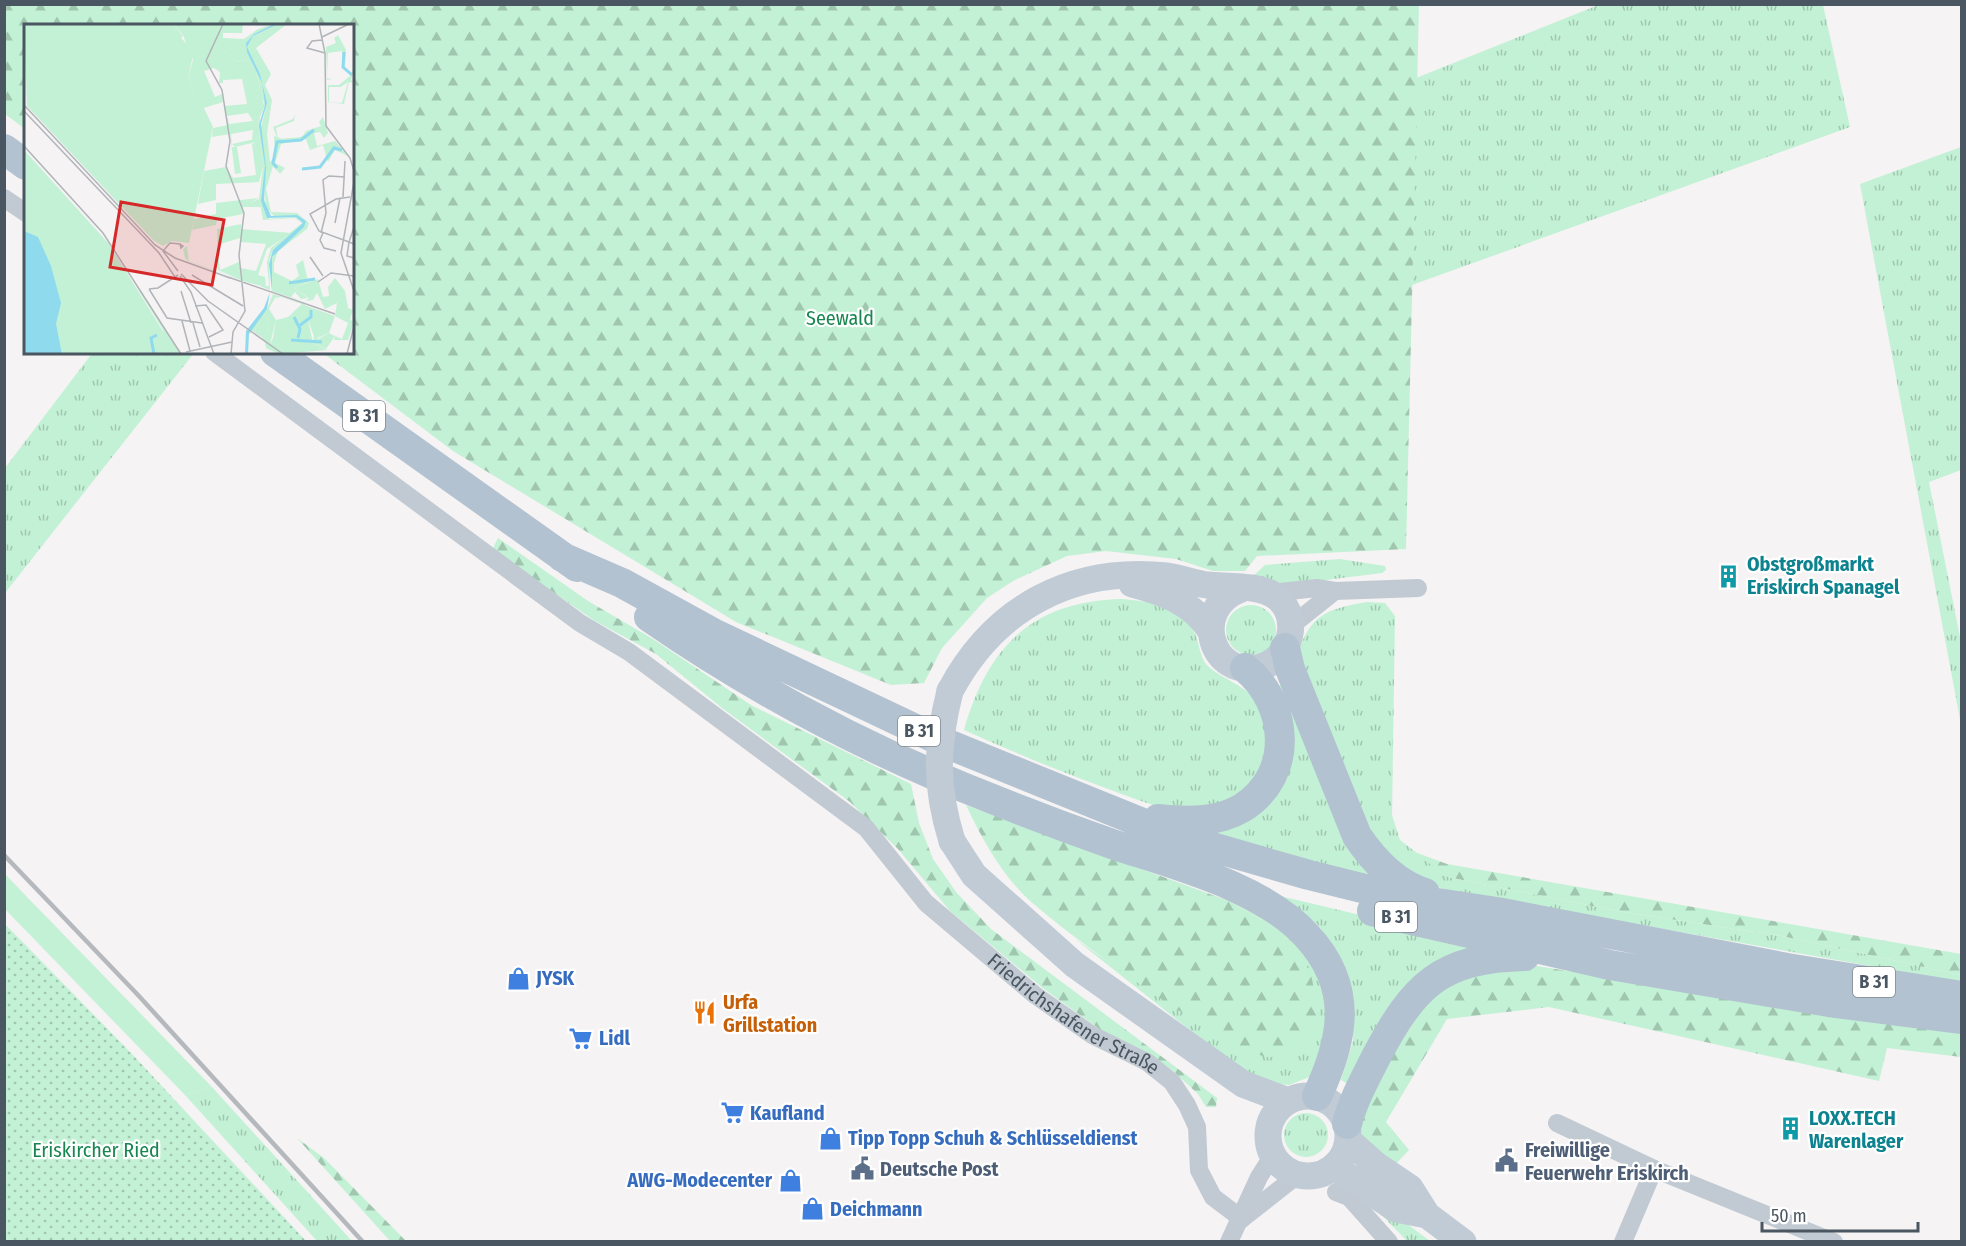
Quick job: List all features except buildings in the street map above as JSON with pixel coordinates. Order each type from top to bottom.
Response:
[{"type":"main road","points":[[4,149],[24,164]]},
{"type":"main road","name":"B 31","points":[[278,354],[685,642],[841,731],[993,800],[1182,866],[1262,882],[1340,904],[1610,965],[1829,1002],[1962,1019]]},
{"type":"main road","name":"B 31","points":[[562,557],[622,583],[713,633],[934,738],[1178,837],[1309,875],[1398,897],[1497,912],[1787,968],[1962,996]]},
{"type":"main road","points":[[1288,637],[1290,669],[1337,791],[1357,836],[1371,857],[1396,879],[1418,891],[1497,912]]},
{"type":"main road","points":[[1069,792],[1151,818],[1177,821],[1204,821],[1242,808],[1261,792],[1273,772],[1280,750],[1277,713],[1269,694],[1261,681],[1245,668]]},
{"type":"main road","points":[[1182,866],[1248,895],[1291,920],[1308,936],[1330,968],[1339,1002],[1338,1045],[1292,1106]]},
{"type":"main road","points":[[1347,1132],[1352,1103],[1393,1026],[1412,997],[1445,972],[1483,958],[1503,957],[1530,956],[1610,965]]},
{"type":"street","points":[[4,198],[24,212]]},
{"type":"street","name":"Friedrichshafener Straße","points":[[217,354],[580,623],[629,652],[866,828],[926,903],[1035,995],[1092,1035],[1147,1062],[1172,1082],[1187,1105],[1197,1127],[1199,1170],[1213,1197],[1242,1219]]},
{"type":"street","points":[[1418,588],[1335,591],[1317,588],[1271,593],[1256,588],[1240,589],[1170,576],[1114,577],[1055,589],[1013,614],[978,646],[950,691],[939,746],[938,777],[942,807],[952,841],[974,875],[992,893],[1075,965],[1243,1084],[1292,1106],[1332,1103],[1347,1132],[1376,1165],[1410,1188],[1427,1215],[1463,1242]]},
{"type":"street","points":[[1114,577],[1186,603],[1202,618],[1210,630],[1214,645],[1224,658],[1245,668],[1268,664],[1288,637],[1335,591]]},
{"type":"street","points":[[1210,630],[1212,615],[1220,601],[1240,589]]},
{"type":"street","points":[[1271,593],[1287,609],[1288,637]]},
{"type":"street","points":[[1292,1106],[1268,1138],[1273,1155],[1286,1168],[1299,1174],[1321,1174],[1396,1209],[1427,1215]]},
{"type":"street","points":[[1557,1123],[1654,1169],[1834,1242]]},
{"type":"street","points":[[1335,1179],[1343,1156],[1347,1132]]},
{"type":"street","points":[[1229,1242],[1242,1219],[1259,1177],[1273,1155]]},
{"type":"street","points":[[1623,1242],[1654,1169]]},
{"type":"street","points":[[1242,1219],[1299,1174]]},
{"type":"street","points":[[1335,1179],[1389,1242]]},
{"type":"green space","points":[[1601,4],[1823,5],[1850,127],[1412,285],[1416,78]]},
{"type":"green space","name":"Seewald","points":[[4,5],[1419,5],[1406,549],[1257,556],[1245,571],[1213,571],[1176,559],[1106,551],[1067,556],[1013,581],[987,598],[942,648],[924,683],[891,685],[736,622],[453,451],[324,354],[354,354],[354,24],[24,24],[24,128],[5,114]]},
{"type":"green space","points":[[1961,147],[1961,470],[1929,482],[1961,642],[1961,725],[1860,184]]},
{"type":"green space","points":[[91,354],[193,354],[5,593],[5,468]]},
{"type":"green space","points":[[498,538],[588,601],[653,639],[751,705],[911,784],[919,823],[933,859],[956,892],[991,929],[1217,1098],[1216,1107],[1206,1107],[1198,1094],[1172,1070],[1141,1049],[1102,1031],[1044,989],[950,911],[898,849],[850,802],[722,708],[656,654],[595,621],[492,550]]},
{"type":"green space","points":[[1340,559],[1385,566],[1386,570],[1382,573],[1286,585],[1252,577],[1265,565]]},
{"type":"green space","points":[[1122,599],[1155,603],[1183,616],[1195,634],[1206,664],[1247,691],[1260,705],[1267,720],[1269,737],[1266,754],[1259,771],[1248,786],[1235,799],[1220,808],[1192,812],[1156,806],[1055,769],[964,730],[986,674],[1001,652],[1019,634],[1039,619],[1063,608]]},
{"type":"green space","points":[[1367,602],[1385,603],[1395,616],[1392,815],[1400,840],[1448,877],[1617,911],[1782,936],[1961,975],[1961,982],[1450,891],[1428,884],[1386,861],[1365,835],[1297,656],[1314,622],[1341,607]]},
{"type":"green space","points":[[1246,605],[1256,605],[1269,612],[1276,625],[1276,635],[1269,648],[1256,655],[1246,655],[1237,651],[1230,644],[1226,635],[1226,625],[1230,616],[1237,609]]},
{"type":"green space","points":[[1284,684],[1378,879],[1198,834],[1258,809],[1277,686]]},
{"type":"green space","points":[[966,805],[1229,901],[1288,935],[1311,974],[1320,1020],[1294,1049],[1271,1057],[1252,1052],[1186,1015],[1068,932],[1022,893],[998,863]]},
{"type":"green space","points":[[1412,851],[1447,864],[1961,954],[1961,975],[1782,936],[1617,911],[1448,877]]},
{"type":"green space","points":[[4,873],[211,1086],[185,1095],[5,909]]},
{"type":"green space","points":[[1280,896],[1495,947],[1348,1084],[1341,1080],[1353,1041],[1353,1023],[1336,950],[1318,925]]},
{"type":"green space","points":[[1229,901],[1286,924],[1307,947],[1333,1015],[1312,1076],[1289,1085],[1269,1083],[1238,1068],[1075,939],[1160,997],[1288,935]]},
{"type":"green space","name":"Eriskircher Ried","points":[[4,923],[132,1054],[306,1241],[5,1241]]},
{"type":"green space","points":[[1518,963],[1961,1033],[1961,1057],[1887,1048],[1879,1081],[1549,1007],[1447,1019],[1386,1122],[1409,1150],[1396,1164],[1363,1140],[1359,1131],[1359,1104],[1439,985]]},
{"type":"green space","points":[[211,1086],[352,1241],[317,1241],[185,1095]]},
{"type":"green space","points":[[1306,1113],[1315,1114],[1322,1119],[1327,1126],[1327,1144],[1322,1151],[1315,1156],[1306,1157],[1297,1156],[1290,1151],[1285,1144],[1284,1135],[1285,1126],[1290,1119],[1297,1114]]},
{"type":"green space","points":[[297,1138],[324,1158],[406,1241],[390,1241]]},
{"type":"green space","points":[[1368,1195],[1430,1241],[1407,1241],[1365,1198]]},
{"type":"railway","points":[[4,855],[138,995],[363,1242]]},
{"type":"place","name":"Obstgroßmarkt Eriskirch Spanagel","points":[[1729,576]]},
{"type":"place","name":"JYSK","points":[[518,978]]},
{"type":"place","name":"Urfa Grillstation","points":[[705,1013]]},
{"type":"place","name":"Lidl","points":[[581,1038]]},
{"type":"place","name":"Kaufland","points":[[732,1113]]},
{"type":"place","name":"LOXX.TECH Warenlager","points":[[1791,1129]]},
{"type":"place","name":"Tipp Topp Schuh & Schlüsseldienst","points":[[830,1138]]},
{"type":"place","name":"Freiwillige Feuerwehr Eriskirch","points":[[1507,1161]]},
{"type":"place","name":"Deutsche Post","points":[[862,1169]]},
{"type":"place","name":"AWG-Modecenter","points":[[790,1180]]},
{"type":"place","name":"Deichmann","points":[[812,1209]]}]
